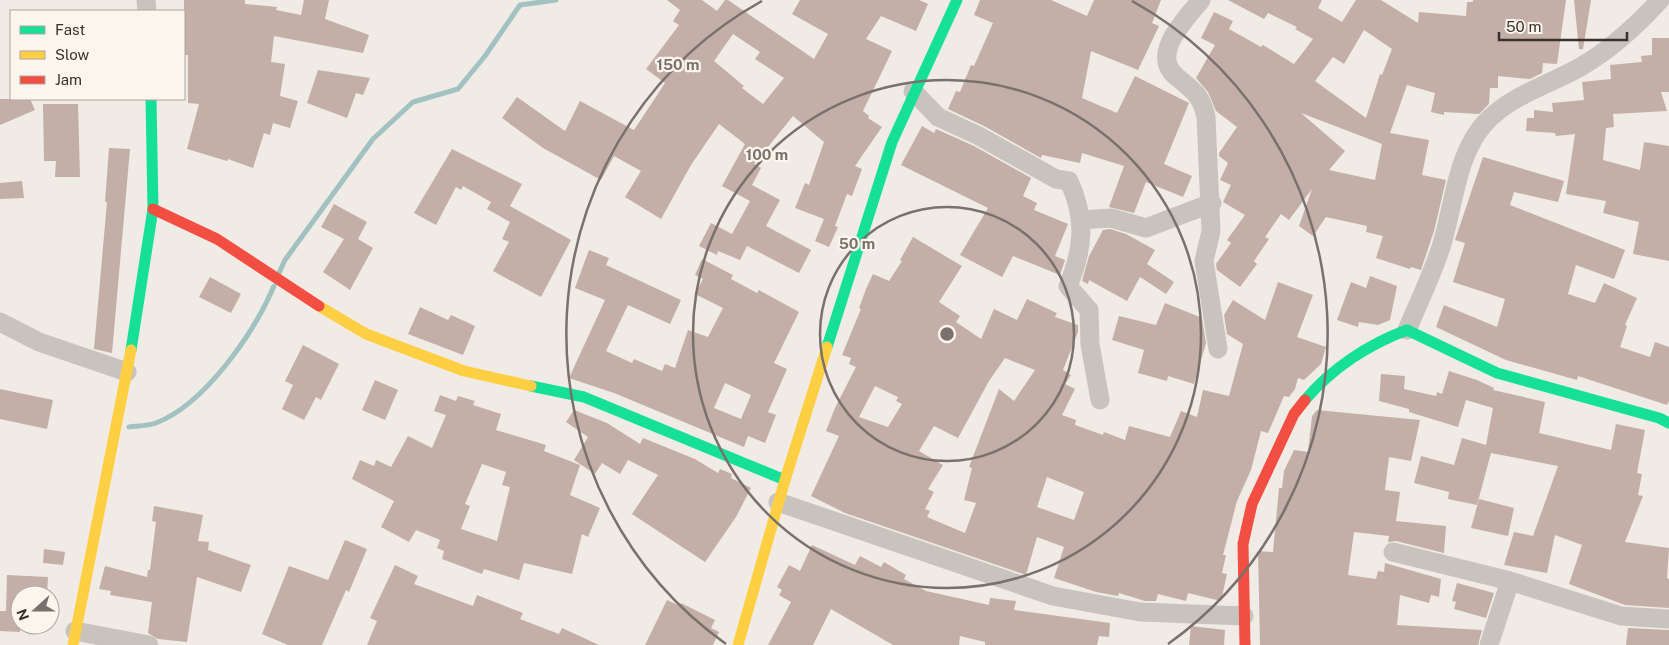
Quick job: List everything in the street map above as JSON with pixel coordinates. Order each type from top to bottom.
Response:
[{"type":"street","points":[[738,645],[784,480],[892,142],[913,92],[957,0]]},
{"type":"street","points":[[1201,0],[1170,38],[1167,54],[1170,68],[1176,76],[1194,89],[1203,104],[1206,117],[1212,202],[1211,231],[1204,261],[1218,349]]},
{"type":"street","points":[[1407,330],[1440,250],[1465,156],[1480,130],[1513,99],[1583,65],[1641,21],[1660,0]]},
{"type":"street","points":[[913,92],[938,117],[979,136],[1056,179],[1069,180],[1078,201],[1082,226],[1068,286],[1089,310],[1090,344],[1100,400]]},
{"type":"street","points":[[148,645],[74,638],[127,372],[153,209],[151,100]]},
{"type":"street","points":[[1081,220],[1111,218],[1146,228],[1212,202]]},
{"type":"street","points":[[153,209],[217,239],[268,275],[366,334],[464,370],[584,397],[784,480]]},
{"type":"street","points":[[0,322],[39,342],[127,372]]},
{"type":"street","points":[[1245,645],[1244,544],[1252,504],[1294,414],[1308,397],[1343,364],[1385,338],[1407,330],[1497,373],[1659,418],[1669,423]]},
{"type":"street","points":[[778,502],[1053,596],[1140,612],[1244,616]]},
{"type":"street","points":[[1393,552],[1510,581],[1621,616],[1669,619]]},
{"type":"street","points":[[1489,645],[1510,581]]},
{"type":"building","points":[[184,0],[245,0],[245,4],[277,7],[276,10],[301,15],[304,0],[329,0],[325,19],[369,35],[363,53],[274,36],[271,62],[285,64],[280,96],[298,101],[290,128],[273,123],[270,135],[264,133],[253,168],[228,159],[227,161],[187,149],[199,104],[188,103],[188,55],[185,55]]},
{"type":"building","points":[[667,0],[702,0],[717,11],[725,0],[728,0],[814,59],[828,34],[792,14],[800,0],[919,0],[928,4],[916,31],[881,16],[866,39],[892,51],[863,111],[869,116],[868,118],[882,127],[855,166],[862,169],[852,196],[847,194],[835,226],[838,227],[829,247],[815,241],[824,219],[795,208],[805,183],[809,185],[824,142],[793,116],[754,164],[761,168],[752,185],[780,200],[766,226],[811,250],[799,273],[747,246],[740,260],[718,251],[717,255],[699,246],[711,223],[732,234],[750,201],[722,186],[745,144],[719,124],[691,165],[661,219],[625,197],[641,171],[614,156],[601,180],[543,148],[502,118],[517,97],[565,131],[580,101],[634,130],[665,83],[646,69],[679,25],[673,21],[680,10]],"holes":[[[733,34],[760,52],[755,59],[784,78],[763,104],[742,88],[744,86],[714,61]]]},
{"type":"building","points":[[980,0],[1051,0],[1087,16],[1094,0],[1161,0],[1152,23],[1159,26],[1138,70],[1091,51],[1082,98],[1117,113],[1135,76],[1189,103],[1164,164],[1192,176],[1183,197],[1146,182],[1134,213],[1109,207],[1124,166],[1082,153],[1080,163],[1042,155],[1041,158],[984,126],[948,109],[956,91],[960,92],[971,65],[974,66],[993,23],[974,15]]},
{"type":"building","points":[[1228,0],[1322,0],[1318,8],[1342,22],[1356,0],[1381,0],[1418,23],[1419,12],[1466,16],[1467,2],[1473,2],[1473,0],[1566,0],[1557,64],[1543,63],[1542,73],[1530,79],[1498,76],[1498,88],[1490,88],[1489,104],[1479,114],[1444,112],[1444,115],[1431,112],[1435,93],[1407,85],[1390,133],[1429,140],[1422,175],[1446,180],[1434,231],[1421,270],[1411,267],[1410,269],[1376,258],[1383,236],[1366,232],[1367,226],[1326,217],[1313,236],[1299,226],[1312,189],[1289,220],[1281,214],[1265,237],[1269,239],[1254,261],[1257,264],[1240,287],[1217,270],[1216,264],[1231,243],[1227,240],[1245,215],[1223,202],[1231,185],[1220,180],[1228,163],[1219,156],[1219,153],[1237,127],[1216,111],[1208,92],[1196,78],[1215,45],[1201,38],[1214,12],[1233,21],[1229,29],[1261,47],[1263,45],[1294,64],[1313,39],[1295,29],[1297,27],[1268,13],[1264,19]],"holes":[[[1364,30],[1392,49],[1382,75],[1380,74],[1366,118],[1315,81],[1333,57],[1344,64]],[[1301,113],[1382,144],[1375,180],[1329,170],[1345,151]]]},
{"type":"building","points":[[1574,0],[1591,0],[1583,49],[1579,49]]},
{"type":"building","points":[[1652,38],[1669,38],[1669,92],[1661,92],[1667,111],[1613,114],[1614,127],[1606,128],[1603,160],[1640,170],[1644,142],[1669,146],[1669,261],[1633,254],[1639,222],[1603,213],[1606,201],[1566,194],[1575,134],[1556,136],[1555,133],[1526,131],[1527,118],[1534,118],[1534,110],[1553,112],[1552,103],[1584,100],[1582,82],[1611,79],[1610,65],[1642,62],[1641,56],[1652,55]]},
{"type":"building","points":[[318,70],[370,78],[363,95],[356,93],[347,118],[307,103]]},
{"type":"building","points":[[0,99],[30,100],[35,110],[0,125]]},
{"type":"building","points":[[43,104],[78,104],[80,177],[55,177],[56,161],[44,161]]},
{"type":"building","points":[[922,126],[934,133],[936,129],[974,146],[1031,178],[1023,196],[1037,203],[1034,210],[1068,224],[1055,256],[1065,260],[1060,275],[1013,256],[1002,277],[960,255],[988,208],[901,165]]},
{"type":"building","points":[[109,148],[130,149],[112,353],[94,349],[107,202],[105,202]]},
{"type":"building","points":[[452,149],[522,184],[510,206],[571,240],[541,297],[493,271],[509,242],[502,239],[510,222],[487,209],[491,202],[463,186],[461,190],[456,187],[436,225],[414,213]]},
{"type":"building","points":[[1483,157],[1564,181],[1558,202],[1514,192],[1510,205],[1625,250],[1614,279],[1576,265],[1568,294],[1595,303],[1604,283],[1637,298],[1625,325],[1627,326],[1620,347],[1650,357],[1655,342],[1669,347],[1669,401],[1667,405],[1578,376],[1577,380],[1506,360],[1436,327],[1444,305],[1497,327],[1505,299],[1453,282],[1465,243],[1455,240]]},
{"type":"building","points":[[22,181],[24,198],[0,199],[0,183]]},
{"type":"building","points":[[334,204],[367,222],[358,239],[373,248],[350,290],[323,272],[344,239],[321,227]]},
{"type":"building","points":[[1110,229],[1126,234],[1155,250],[1147,264],[1174,282],[1166,294],[1140,277],[1127,301],[1089,280],[1088,284],[1082,281],[1089,256],[1103,230]]},
{"type":"building","points":[[913,237],[962,266],[939,302],[960,316],[956,322],[981,339],[994,309],[1017,320],[1027,299],[1057,313],[1055,317],[1078,325],[1078,332],[1063,370],[1071,375],[1065,384],[1075,389],[1062,415],[1076,420],[1075,425],[1103,435],[1104,432],[1125,440],[1129,426],[1170,437],[1181,411],[1197,417],[1203,390],[1229,396],[1243,344],[1227,334],[1224,315],[1233,300],[1265,320],[1278,282],[1313,295],[1297,337],[1326,347],[1321,364],[1304,380],[1298,378],[1295,389],[1289,397],[1284,396],[1268,433],[1261,431],[1251,470],[1237,501],[1223,555],[1226,555],[1222,573],[1227,574],[1221,601],[1188,593],[1186,601],[1158,594],[1156,601],[1145,601],[1119,593],[1118,596],[1096,592],[1054,578],[1064,547],[1037,537],[1026,575],[845,513],[811,496],[839,436],[826,431],[835,408],[856,367],[849,364],[851,358],[842,355],[861,309],[859,308],[866,289],[873,274],[889,281],[902,261],[900,260]],"holes":[[[1005,358],[1035,370],[1014,401],[999,389],[969,467],[972,468],[964,500],[976,503],[965,533],[927,517],[930,511],[925,509],[934,492],[928,489],[943,465],[919,451],[934,426],[958,438],[989,381]],[[875,386],[898,397],[896,401],[902,404],[888,427],[859,417]],[[1047,477],[1084,492],[1074,520],[1037,507]]]},
{"type":"building","points":[[589,250],[609,258],[606,265],[681,300],[670,324],[628,305],[606,351],[632,363],[634,359],[662,371],[665,364],[675,368],[688,330],[708,337],[723,308],[695,294],[703,279],[695,275],[702,259],[733,275],[731,279],[757,293],[759,290],[799,312],[774,363],[787,369],[768,412],[776,415],[765,443],[748,436],[744,447],[614,393],[569,378],[605,300],[575,288]],"holes":[[[725,383],[751,395],[741,419],[714,408]]]},
{"type":"building","points":[[1370,276],[1397,286],[1390,320],[1378,325],[1359,322],[1358,327],[1337,320],[1351,282],[1366,288]]},
{"type":"building","points":[[210,277],[241,294],[231,313],[199,297]]},
{"type":"building","points":[[1165,303],[1202,318],[1206,343],[1194,384],[1168,376],[1167,381],[1138,373],[1144,350],[1112,340],[1119,316],[1156,325]]},
{"type":"building","points":[[420,307],[448,320],[451,315],[475,326],[463,355],[408,334]]},
{"type":"building","points":[[303,345],[339,364],[321,400],[316,397],[304,420],[282,409],[293,385],[285,381]]},
{"type":"building","points":[[1449,371],[1477,380],[1494,388],[1493,390],[1545,402],[1539,433],[1611,450],[1616,424],[1645,430],[1637,473],[1642,474],[1638,495],[1643,496],[1625,542],[1669,548],[1667,578],[1669,579],[1669,608],[1625,605],[1569,584],[1582,545],[1555,535],[1547,573],[1504,565],[1514,532],[1533,536],[1558,466],[1491,453],[1477,505],[1448,499],[1449,492],[1414,483],[1421,456],[1454,465],[1462,438],[1486,445],[1493,408],[1466,400],[1458,427],[1409,412],[1409,409],[1379,401],[1381,374],[1405,376],[1404,389],[1436,396],[1437,392],[1442,394]]},
{"type":"building","points":[[375,380],[398,390],[385,420],[362,410]]},
{"type":"building","points":[[0,389],[53,400],[47,429],[0,419]]},
{"type":"building","points":[[440,395],[456,401],[458,396],[475,401],[473,405],[501,414],[496,430],[546,445],[544,451],[580,465],[570,495],[600,508],[588,537],[582,534],[572,574],[524,563],[519,580],[484,569],[482,574],[442,559],[444,551],[437,548],[440,540],[416,530],[409,542],[381,527],[394,501],[352,479],[360,460],[374,466],[376,460],[391,467],[408,436],[432,448],[446,415],[434,411]],"holes":[[[482,464],[506,472],[502,485],[510,487],[497,541],[461,529],[470,506],[465,504]]]},
{"type":"building","points":[[574,410],[607,423],[640,444],[643,438],[695,459],[718,473],[720,469],[732,474],[731,478],[751,488],[736,517],[705,562],[632,514],[658,475],[628,460],[620,474],[602,463],[595,474],[574,460],[588,437],[566,422]]},
{"type":"building","points":[[1317,410],[1420,420],[1411,461],[1389,457],[1385,490],[1400,492],[1396,521],[1446,526],[1444,553],[1396,541],[1388,542],[1389,536],[1354,532],[1348,575],[1376,579],[1378,571],[1384,572],[1385,563],[1441,579],[1439,597],[1431,595],[1429,603],[1400,595],[1397,625],[1482,630],[1478,645],[1260,645],[1258,551],[1273,552],[1279,488],[1282,488],[1284,471],[1294,450],[1308,452],[1312,416]]},
{"type":"building","points":[[1479,499],[1514,508],[1508,536],[1471,528]]},
{"type":"building","points":[[154,506],[203,515],[198,541],[209,542],[208,550],[251,565],[241,592],[197,577],[187,642],[158,639],[148,633],[152,602],[110,595],[111,591],[99,589],[105,566],[147,577],[148,570],[150,570],[156,522],[152,521]]},
{"type":"building","points":[[345,540],[367,549],[349,592],[346,590],[322,645],[288,645],[262,634],[289,566],[328,580]]},
{"type":"building","points":[[812,545],[855,565],[860,556],[881,567],[884,562],[906,575],[904,579],[926,591],[989,605],[990,598],[1016,601],[1014,610],[1110,623],[1109,637],[1099,636],[1097,645],[985,645],[985,642],[960,636],[959,645],[893,645],[831,609],[813,645],[768,645],[791,602],[779,595],[782,590],[777,587],[789,565],[800,571]]},
{"type":"building","points":[[44,549],[65,552],[63,565],[43,563]]},
{"type":"building","points":[[395,565],[418,576],[414,584],[473,606],[477,595],[523,613],[520,619],[559,634],[562,628],[599,645],[367,645],[377,621],[370,618]]},
{"type":"building","points":[[7,575],[48,577],[48,585],[10,585],[10,632],[0,631],[0,611],[6,611]]},
{"type":"building","points":[[1457,583],[1494,593],[1486,618],[1454,609],[1456,602],[1452,601]]},
{"type":"building","points":[[667,600],[680,606],[681,603],[715,620],[711,628],[719,632],[713,645],[645,645]]},
{"type":"building","points":[[1191,626],[1225,630],[1224,645],[1189,645]]},
{"type":"building","points":[[1628,628],[1669,630],[1669,645],[1626,645]]},
{"type":"waterway","points":[[279,273],[285,260],[373,139],[413,102],[458,89],[485,56],[520,5],[556,0]]},
{"type":"waterway","points":[[129,427],[153,424],[174,414],[210,384],[241,345],[254,325],[274,286]]},
{"type":"traffic: fast","points":[[827,347],[892,142],[957,0]]},
{"type":"traffic: fast","points":[[131,350],[153,209],[151,100]]},
{"type":"traffic: fast","points":[[1305,400],[1339,367],[1352,358],[1379,342],[1407,330],[1497,373],[1659,418],[1669,423]]},
{"type":"traffic: fast","points":[[531,386],[584,397],[785,480]]},
{"type":"traffic: slow","points":[[319,306],[366,334],[464,371],[531,386]]},
{"type":"traffic: slow","points":[[738,645],[785,480],[827,347]]},
{"type":"traffic: slow","points":[[73,645],[131,350]]},
{"type":"traffic: jam","points":[[153,209],[217,239],[319,306]]},
{"type":"traffic: jam","points":[[1245,645],[1243,544],[1252,504],[1294,414],[1305,400]]}]
